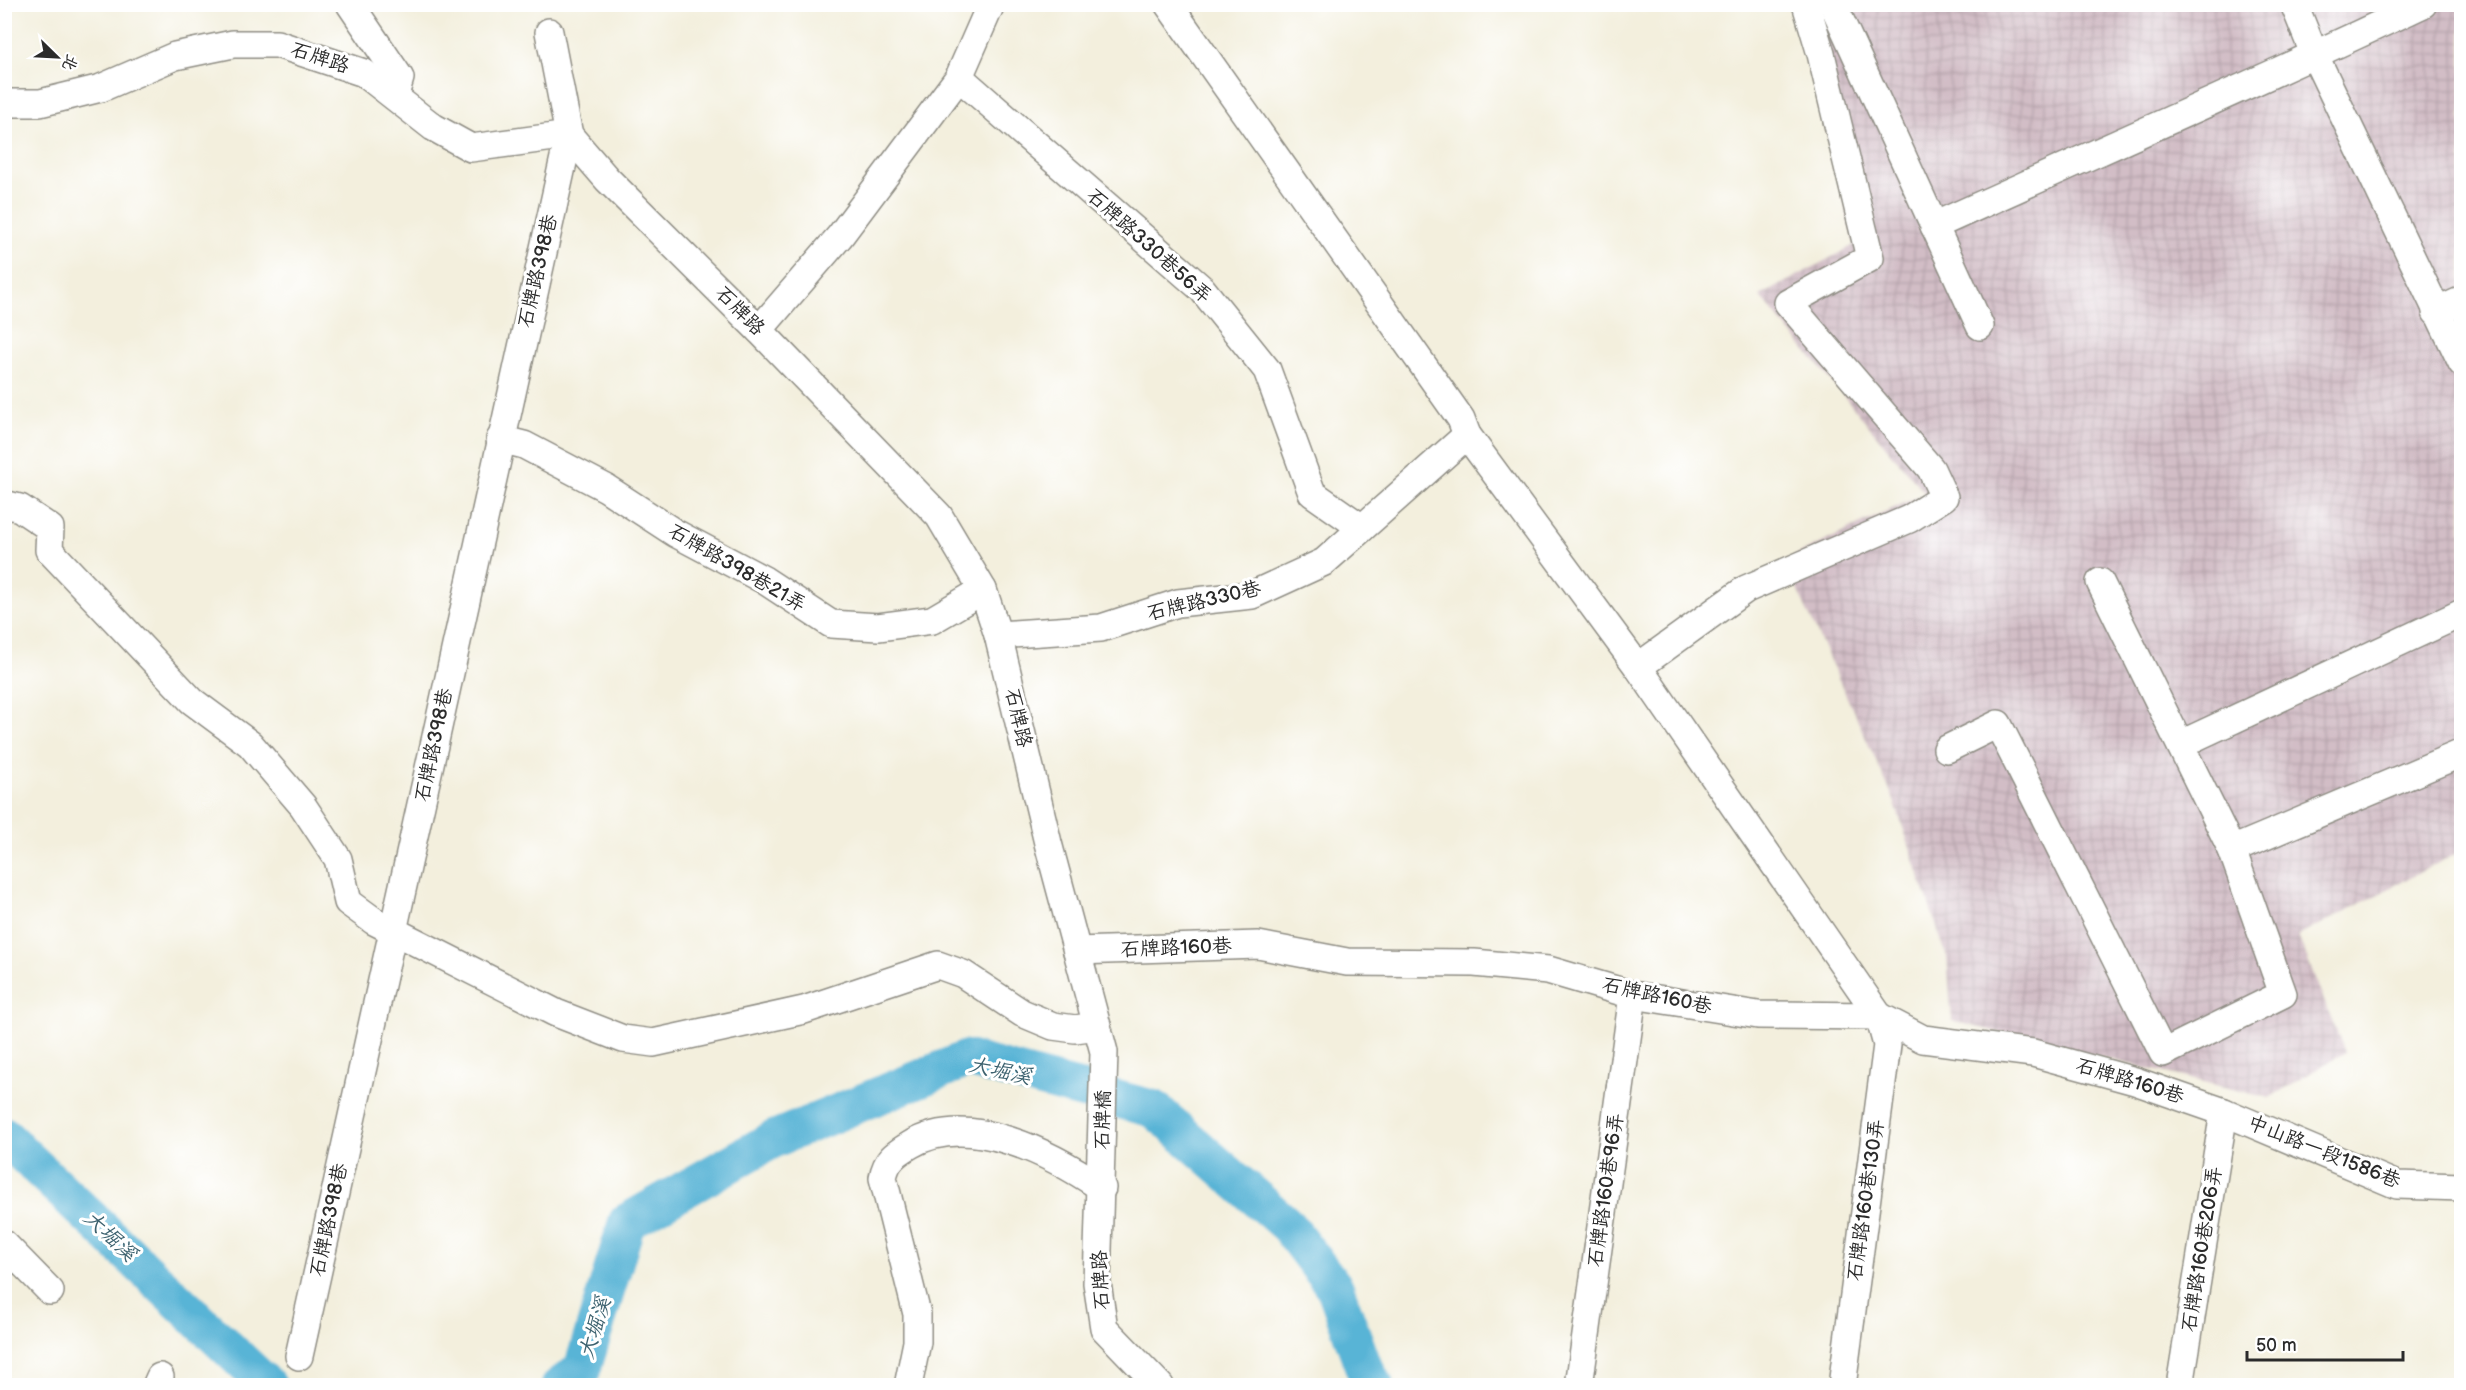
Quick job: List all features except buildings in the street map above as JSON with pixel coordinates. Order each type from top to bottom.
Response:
[{"type":"street","points":[[350,4],[400,78],[394,95]]},
{"type":"street","points":[[759,330],[840,236],[959,77],[991,4]]},
{"type":"street","points":[[1168,4],[1461,419],[1467,435],[1638,667],[1880,1016]]},
{"type":"street","points":[[1638,667],[1746,589],[1909,519],[1944,497],[1931,469],[1788,303],[1870,258],[1821,54],[1806,4]]},
{"type":"street","points":[[1833,4],[1980,326]]},
{"type":"street","points":[[2294,4],[2315,56],[2462,363]]},
{"type":"street","points":[[1934,226],[2216,98],[2315,56],[2423,4]]},
{"type":"street","points":[[549,32],[569,135]]},
{"type":"street","name":"石牌路","points":[[4,103],[40,103],[100,88],[175,56],[233,44],[277,44],[364,73],[433,128],[471,148],[569,135],[608,179],[759,330],[939,516],[983,591],[998,635],[1047,843],[1104,1052]]},
{"type":"street","name":"石牌路330巷56弄","points":[[959,77],[1202,289],[1267,370],[1312,493],[1362,528]]},
{"type":"street","name":"石牌路398巷","points":[[299,1356],[569,135]]},
{"type":"street","points":[[2436,312],[2462,300]]},
{"type":"street","name":"石牌路330巷","points":[[998,635],[1101,628],[1178,603],[1252,595],[1323,562],[1467,435]]},
{"type":"street","name":"石牌路398巷21弄","points":[[500,439],[524,445],[606,488],[675,533],[764,580],[831,624],[878,627],[932,620],[983,591]]},
{"type":"street","points":[[4,504],[20,508],[50,528],[49,550],[192,701],[250,744],[303,806],[338,859],[348,902],[374,921],[556,1012],[623,1039],[652,1043],[804,1010],[938,965],[963,974],[1022,1012],[1053,1026],[1075,1029],[1097,1026]]},
{"type":"street","points":[[1947,749],[1998,724],[2163,1053],[2283,994],[2232,850],[2100,582]]},
{"type":"street","points":[[2181,744],[2462,613]]},
{"type":"street","points":[[2232,850],[2462,753]]},
{"type":"street","name":"石牌路160巷","points":[[1077,951],[1258,945],[1347,962],[1474,963],[1548,970],[1633,995],[1758,1015],[1880,1016],[1923,1039],[2033,1053],[2135,1081],[2224,1112]]},
{"type":"street","name":"石牌路160巷96弄","points":[[1579,1386],[1633,995]]},
{"type":"street","name":"石牌路160巷130弄","points":[[1842,1386],[1887,1045],[1880,1016]]},
{"type":"street","name":"石牌橋","points":[[1102,1188],[1104,1052]]},
{"type":"street","name":"中山路一段1586巷","points":[[2224,1112],[2397,1185],[2462,1187]]},
{"type":"street","name":"石牌路160巷206弄","points":[[2180,1386],[2224,1112]]},
{"type":"street","points":[[908,1386],[917,1342],[917,1314],[883,1178],[885,1164],[896,1154],[938,1133],[963,1131],[1028,1146],[1066,1163],[1102,1188]]},
{"type":"street","name":"石牌路","points":[[1102,1188],[1097,1283],[1104,1328],[1160,1386]]},
{"type":"street","points":[[4,1244],[50,1291]]},
{"type":"shaded area","points":[[1794,5],[2461,5],[2461,851],[2298,936],[2345,1052],[2269,1098],[1952,1021],[1947,957],[1892,795],[1784,561],[1925,493],[1760,296],[1854,245],[1802,22]]},
{"type":"waterway","name":"大堀溪","points":[[560,1386],[582,1370],[627,1222],[774,1139],[967,1059],[1154,1109],[1288,1226],[1335,1288],[1364,1368],[1375,1386]]},
{"type":"waterway","name":"大堀溪","points":[[4,1136],[268,1386]]}]
